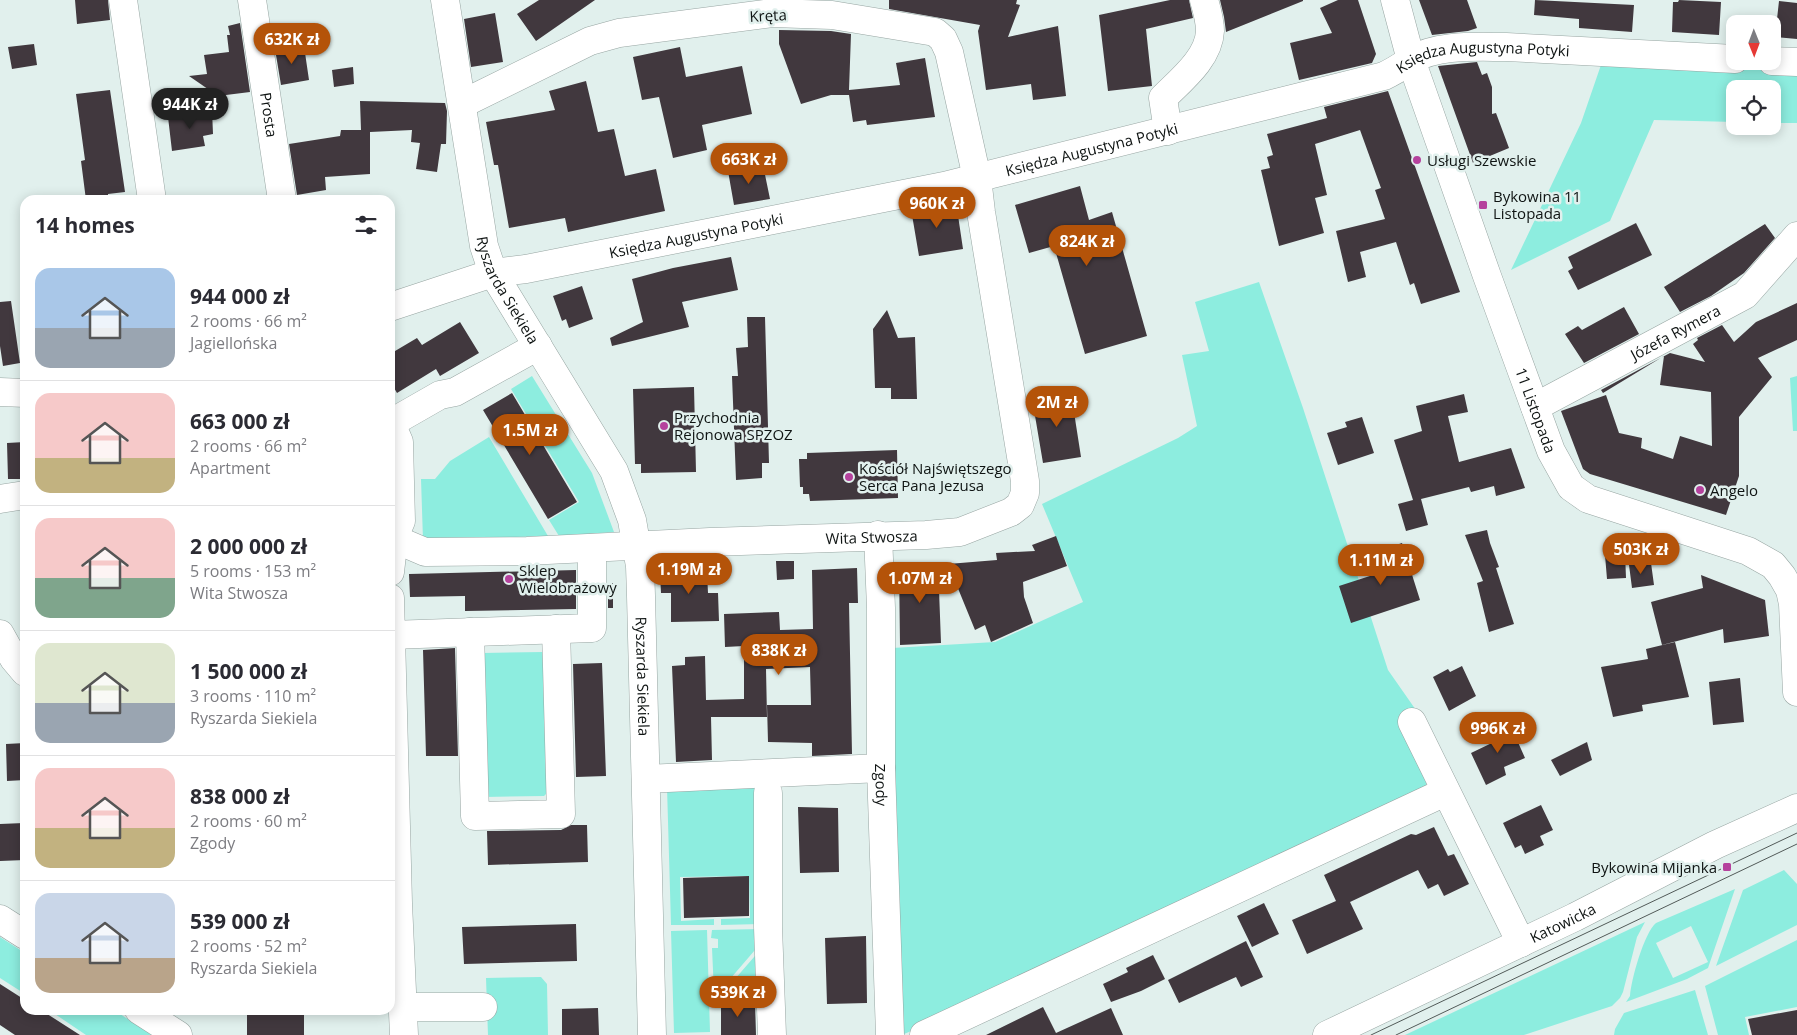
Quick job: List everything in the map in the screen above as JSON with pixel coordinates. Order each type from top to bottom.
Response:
[{"type":"street","points":[[123,0],[151,195]]},
{"type":"street","name":"Prosta","points":[[252,0],[281,195]]},
{"type":"street","name":"Ryszarda Siekiela","points":[[445,0],[484,246],[493,273],[614,471],[632,520],[637,545],[641,596],[652,1035]]},
{"type":"street","points":[[1168,131],[1163,98],[1191,69],[1201,55],[1210,34],[1210,22],[1204,0]]},
{"type":"street","name":"11 Listopada","points":[[1395,0],[1411,60],[1487,276],[1551,451],[1566,478],[1571,486],[1588,499],[1748,551],[1773,565],[1790,590],[1793,604],[1797,692]]},
{"type":"street","name":"Kręta","points":[[462,104],[581,45],[604,36],[771,6],[935,32],[943,39],[949,52],[978,178]]},
{"type":"street","name":"Księdza Augustyna Potyki","points":[[395,305],[493,273],[536,267],[978,178],[1384,76],[1400,69],[1411,60],[1435,51],[1470,46],[1726,59]]},
{"type":"street","points":[[1781,61],[1797,62]]},
{"type":"street","name":"Wita Stwosza","points":[[395,538],[425,552],[527,551],[878,535],[926,535],[960,532],[1012,512],[1020,505],[1024,493],[1024,481],[981,212],[978,178]]},
{"type":"street","name":"Józefa Rymera","points":[[1535,407],[1744,295],[1797,236]]},
{"type":"street","points":[[395,419],[440,395],[456,392],[538,346]]},
{"type":"street","points":[[0,392],[20,393]]},
{"type":"street","points":[[395,433],[399,442],[401,521],[395,532]]},
{"type":"street","points":[[0,499],[20,497]]},
{"type":"street","name":"Zgody","points":[[878,535],[881,608],[881,768],[890,1035]]},
{"type":"street","points":[[395,635],[592,628],[592,548]]},
{"type":"street","points":[[470,632],[475,816],[561,814],[556,629]]},
{"type":"street","points":[[0,634],[20,666]]},
{"type":"street","points":[[1412,722],[1521,943]]},
{"type":"street","points":[[646,779],[881,768]]},
{"type":"street","points":[[924,1035],[1445,792]]},
{"type":"street","points":[[768,793],[768,927],[772,1035]]},
{"type":"street","name":"Katowicka","points":[[1327,1035],[1521,943],[1715,845],[1795,814]]},
{"type":"street","points":[[395,915],[404,1035]]},
{"type":"street","points":[[0,919],[20,933]]},
{"type":"street","points":[[403,1008],[483,1007]]},
{"type":"street","points":[[147,1015],[178,1035]]},
{"type":"green space","points":[[1602,62],[1726,68],[1726,70],[1797,71],[1797,123],[1781,123],[1781,80],[1726,80],[1726,122],[1654,120],[1610,221],[1511,270],[1581,123]]},
{"type":"green space","points":[[1259,282],[1303,408],[1388,670],[1418,713],[1428,778],[1425,788],[936,1021],[904,1034],[899,1031],[892,648],[995,642],[1083,602],[1042,504],[1178,438],[1197,426],[1182,355],[1209,351],[1195,302]]},
{"type":"green space","points":[[532,376],[592,473],[614,532],[559,536],[549,520],[579,502],[511,389]]},
{"type":"green space","points":[[1797,376],[1797,431],[1793,431],[1790,378]]},
{"type":"green space","points":[[489,437],[548,536],[423,540],[421,479],[435,479],[450,461]]},
{"type":"green space","points":[[544,652],[547,793],[544,796],[484,797],[482,653]]},
{"type":"green space","points":[[755,786],[759,793],[761,924],[721,925],[721,919],[750,918],[749,876],[680,877],[681,921],[714,919],[714,925],[671,925],[667,787]]},
{"type":"green space","points":[[1784,870],[1797,884],[1797,925],[1716,966],[1743,890]]},
{"type":"green space","points":[[1735,889],[1708,968],[1687,979],[1626,1002],[1630,996],[1643,946],[1651,928],[1656,923]],"holes":[[[1691,926],[1708,962],[1673,978],[1656,943]]]},
{"type":"green space","points":[[1645,922],[1637,937],[1623,992],[1612,1006],[1524,1035],[1405,1035]]},
{"type":"green space","points":[[761,929],[761,943],[718,993],[714,993],[712,948],[718,948],[718,939],[711,938],[712,930]]},
{"type":"green space","points":[[707,930],[710,1032],[674,1033],[671,931]]},
{"type":"green space","points":[[0,937],[20,950],[20,991],[0,978]]},
{"type":"green space","points":[[1797,940],[1797,1007],[1745,1017],[1749,1035],[1718,1035],[1705,986]]},
{"type":"green space","points":[[761,949],[759,997],[723,998],[721,995]]},
{"type":"green space","points":[[541,977],[547,984],[548,1035],[488,1035],[486,978]]},
{"type":"green space","points":[[1695,990],[1708,1035],[1614,1035],[1615,1029],[1624,1013]]},
{"type":"green space","points":[[56,1015],[122,1015],[152,1035],[86,1035]]},
{"type":"building","points":[[75,0],[108,0],[110,20],[77,24]]},
{"type":"building","points":[[539,0],[595,0],[536,41],[517,14]]},
{"type":"building","points":[[889,0],[1017,0],[1016,4],[1020,5],[1008,37],[1058,26],[1066,96],[1033,100],[1031,84],[986,90],[978,31],[980,25],[889,9]]},
{"type":"building","points":[[1170,0],[1189,0],[1193,18],[1146,29],[1152,86],[1108,91],[1099,15]]},
{"type":"building","points":[[1220,0],[1303,0],[1303,1],[1226,32]]},
{"type":"building","points":[[1338,0],[1358,0],[1376,54],[1372,63],[1299,80],[1290,43],[1332,33],[1320,8]]},
{"type":"building","points":[[1419,0],[1467,0],[1477,28],[1468,31],[1432,35]]},
{"type":"building","points":[[1535,0],[1634,5],[1632,32],[1579,28],[1579,19],[1534,15]]},
{"type":"building","points":[[1679,0],[1721,2],[1719,35],[1672,32],[1673,2],[1678,2]]},
{"type":"building","points":[[1779,1],[1797,3],[1797,39],[1781,38],[1781,15],[1777,15]]},
{"type":"building","points":[[495,13],[503,62],[471,67],[464,19]]},
{"type":"building","points":[[240,23],[250,92],[218,96],[189,76],[207,74],[204,55],[229,52],[227,35],[230,35],[228,26]]},
{"type":"building","points":[[779,30],[831,31],[851,34],[849,90],[900,85],[896,63],[925,58],[935,117],[867,125],[866,120],[853,122],[849,95],[831,95],[801,104],[779,44]]},
{"type":"building","points":[[34,44],[37,65],[12,69],[8,47]]},
{"type":"building","points":[[304,46],[309,80],[281,85],[275,49]]},
{"type":"building","points":[[680,47],[686,77],[742,66],[752,114],[702,125],[707,150],[673,158],[659,97],[642,100],[633,57]]},
{"type":"building","points":[[1477,62],[1482,75],[1487,73],[1492,87],[1492,114],[1496,113],[1509,148],[1473,163],[1438,66]]},
{"type":"building","points":[[353,67],[354,84],[334,87],[332,70]]},
{"type":"building","points":[[586,81],[598,132],[614,129],[625,176],[656,169],[665,211],[568,232],[565,218],[509,228],[498,165],[494,165],[486,122],[555,110],[549,91]]},
{"type":"building","points":[[110,90],[125,192],[108,195],[85,195],[81,161],[85,160],[76,94]]},
{"type":"building","points":[[1388,91],[1460,292],[1421,304],[1414,283],[1410,285],[1396,242],[1360,252],[1366,277],[1348,282],[1336,231],[1385,219],[1375,190],[1381,188],[1360,130],[1315,144],[1327,195],[1315,198],[1324,233],[1279,246],[1261,170],[1270,168],[1267,157],[1273,155],[1267,134],[1327,118],[1324,107]]},
{"type":"building","points":[[360,101],[445,103],[447,111],[446,144],[441,144],[437,172],[416,169],[420,143],[411,142],[412,130],[370,132],[370,174],[325,177],[326,190],[297,195],[289,144],[340,136],[341,130],[361,130]]},
{"type":"building","points":[[212,110],[213,134],[203,136],[205,146],[172,151],[168,117]]},
{"type":"building","points":[[763,165],[770,199],[734,205],[728,171]]},
{"type":"building","points":[[1080,186],[1089,220],[1112,212],[1147,336],[1085,354],[1054,246],[1029,253],[1015,205]]},
{"type":"building","points":[[956,202],[963,249],[919,256],[911,209]]},
{"type":"building","points":[[1636,223],[1652,255],[1578,290],[1568,271],[1573,268],[1568,257]]},
{"type":"building","points":[[1765,224],[1775,238],[1744,273],[1711,296],[1680,312],[1664,287]]},
{"type":"building","points":[[731,257],[738,290],[682,302],[689,327],[612,346],[610,338],[643,322],[632,279],[673,268]]},
{"type":"building","points":[[582,286],[593,319],[569,328],[566,319],[562,321],[553,296]]},
{"type":"building","points":[[11,301],[20,363],[3,366],[0,346],[0,302]]},
{"type":"building","points":[[1797,303],[1797,340],[1758,358],[1772,377],[1739,417],[1739,476],[1726,515],[1590,474],[1583,469],[1561,411],[1606,395],[1619,433],[1642,438],[1641,448],[1673,459],[1680,436],[1712,446],[1711,392],[1660,385],[1664,356],[1670,353],[1705,362],[1693,344],[1698,340],[1697,338],[1722,325],[1734,342],[1756,322]]},
{"type":"building","points":[[1624,307],[1639,334],[1584,363],[1565,334],[1578,326],[1582,330]]},
{"type":"building","points":[[887,310],[898,338],[915,337],[917,399],[891,399],[891,388],[875,388],[873,329]]},
{"type":"building","points":[[747,317],[765,317],[769,463],[762,463],[762,478],[736,480],[732,376],[738,376],[736,348],[748,347]]},
{"type":"building","points":[[460,322],[479,353],[440,376],[436,369],[397,393],[395,390],[395,351],[417,338],[422,345]]},
{"type":"building","points":[[1661,358],[1603,393],[1601,390]]},
{"type":"building","name":"Przychodnia Rejonowa SPZOZ","points":[[694,387],[696,472],[641,473],[641,464],[635,464],[633,389]]},
{"type":"building","points":[[512,393],[577,502],[548,519],[483,410]]},
{"type":"building","points":[[1071,393],[1081,457],[1043,463],[1032,398]]},
{"type":"building","points":[[1464,394],[1468,412],[1448,416],[1459,462],[1511,448],[1525,488],[1496,496],[1494,486],[1471,492],[1469,487],[1421,499],[1428,525],[1406,531],[1398,504],[1413,500],[1394,440],[1422,431],[1416,406]]},
{"type":"building","points":[[1362,417],[1374,453],[1338,465],[1327,433],[1347,427],[1345,422]]},
{"type":"building","points":[[20,442],[20,479],[8,479],[7,443]]},
{"type":"building","name":"Kościół Najświętszego Serca Pana Jezusa","points":[[897,450],[898,498],[810,501],[809,494],[803,494],[803,487],[800,487],[799,459],[807,459],[807,453]]},
{"type":"building","points":[[1487,530],[1499,567],[1496,568],[1514,624],[1489,632],[1477,583],[1483,581],[1465,535]]},
{"type":"building","points":[[1056,536],[1067,566],[1023,582],[1024,597],[1033,623],[991,642],[985,625],[975,630],[948,564],[997,560],[996,553],[1035,551],[1032,545]]},
{"type":"building","points":[[1402,543],[1420,600],[1351,623],[1339,586],[1373,575],[1367,555]]},
{"type":"building","points":[[1625,553],[1626,578],[1607,579],[1605,555]]},
{"type":"building","points":[[776,561],[794,561],[794,579],[777,580]]},
{"type":"building","points":[[938,563],[941,643],[900,645],[899,565]]},
{"type":"building","points":[[1651,563],[1654,585],[1632,588],[1629,565]]},
{"type":"building","points":[[668,565],[684,565],[685,573],[707,573],[708,593],[718,593],[719,621],[671,622],[671,593],[661,593],[660,573]]},
{"type":"building","points":[[857,568],[858,603],[849,603],[852,754],[812,756],[812,743],[768,742],[767,705],[811,705],[810,667],[766,669],[767,717],[711,717],[712,760],[676,762],[672,666],[685,665],[685,657],[705,656],[706,700],[744,699],[744,646],[725,647],[724,614],[779,612],[780,630],[813,629],[812,570]]},
{"type":"building","points":[[576,570],[576,609],[465,611],[465,596],[410,597],[409,574]]},
{"type":"building","points":[[1701,575],[1765,600],[1769,636],[1724,643],[1723,629],[1662,645],[1651,602],[1703,588]]},
{"type":"building","points":[[608,583],[613,583],[613,608],[608,608]]},
{"type":"building","points":[[1675,642],[1689,697],[1642,705],[1643,711],[1613,717],[1601,667],[1648,659],[1646,649]]},
{"type":"building","points":[[455,648],[458,756],[426,756],[423,650]]},
{"type":"building","points":[[602,663],[606,776],[576,777],[573,664]]},
{"type":"building","points":[[1462,666],[1476,696],[1449,711],[1433,677],[1448,669],[1450,672]]},
{"type":"building","points":[[1740,678],[1744,722],[1713,725],[1709,682]]},
{"type":"building","points":[[1509,722],[1525,758],[1504,767],[1506,775],[1486,785],[1471,753],[1496,741],[1491,730]]},
{"type":"building","points":[[1587,742],[1592,760],[1560,776],[1551,760]]},
{"type":"building","points":[[20,743],[20,780],[7,781],[6,744]]},
{"type":"building","points":[[1541,805],[1553,830],[1540,836],[1544,845],[1525,854],[1521,845],[1515,848],[1503,823]]},
{"type":"building","points":[[798,807],[838,808],[839,872],[800,873]]},
{"type":"building","points":[[20,823],[20,860],[0,861],[0,824]]},
{"type":"building","points":[[571,825],[587,825],[588,862],[488,865],[487,831],[561,830]]},
{"type":"building","points":[[1434,827],[1448,856],[1454,854],[1469,884],[1444,896],[1438,884],[1428,889],[1418,870],[1350,902],[1363,929],[1307,954],[1292,920],[1336,901],[1324,875],[1411,834],[1416,835]]},
{"type":"building","points":[[749,876],[749,916],[684,918],[683,878]]},
{"type":"building","points":[[1264,903],[1279,934],[1252,947],[1237,916]]},
{"type":"building","points":[[576,924],[577,961],[464,964],[462,927]]},
{"type":"building","points":[[866,936],[867,1003],[827,1004],[825,938]]},
{"type":"building","points":[[1246,941],[1263,977],[1241,987],[1236,977],[1179,1003],[1168,980]]},
{"type":"building","points":[[1153,955],[1165,979],[1141,991],[1111,1002],[1103,984],[1128,972],[1126,968]]},
{"type":"building","points":[[0,984],[20,997],[20,1015],[49,1015],[80,1035],[15,1035],[0,1025]]},
{"type":"building","points":[[721,1000],[755,1000],[756,1035],[721,1035]]},
{"type":"building","points":[[1043,1007],[1056,1033],[1111,1008],[1123,1035],[986,1035]]},
{"type":"building","points":[[598,1008],[599,1035],[562,1035],[562,1009]]},
{"type":"building","points":[[1797,1010],[1797,1035],[1752,1035],[1748,1019]]},
{"type":"building","points":[[247,1015],[304,1015],[304,1035],[247,1035]]},
{"type":"tram line","points":[[1371,1035],[1797,833]]},
{"type":"tram line","points":[[1396,1035],[1797,844]]},
{"type":"place","name":"Usługi Szewskie","points":[[1417,160]]},
{"type":"place","name":"Bykowina 11 Listopada","points":[[1483,205]]},
{"type":"place","name":"Przychodnia Rejonowa SPZOZ","points":[[664,426]]},
{"type":"place","name":"Kościół Najświętszego Serca Pana Jezusa","points":[[849,477]]},
{"type":"place","name":"Angelo","points":[[1700,490]]},
{"type":"place","name":"Sklep Wielobrażowy","points":[[509,579]]},
{"type":"place","name":"Bykowina Mijanka","points":[[1727,867]]}]
